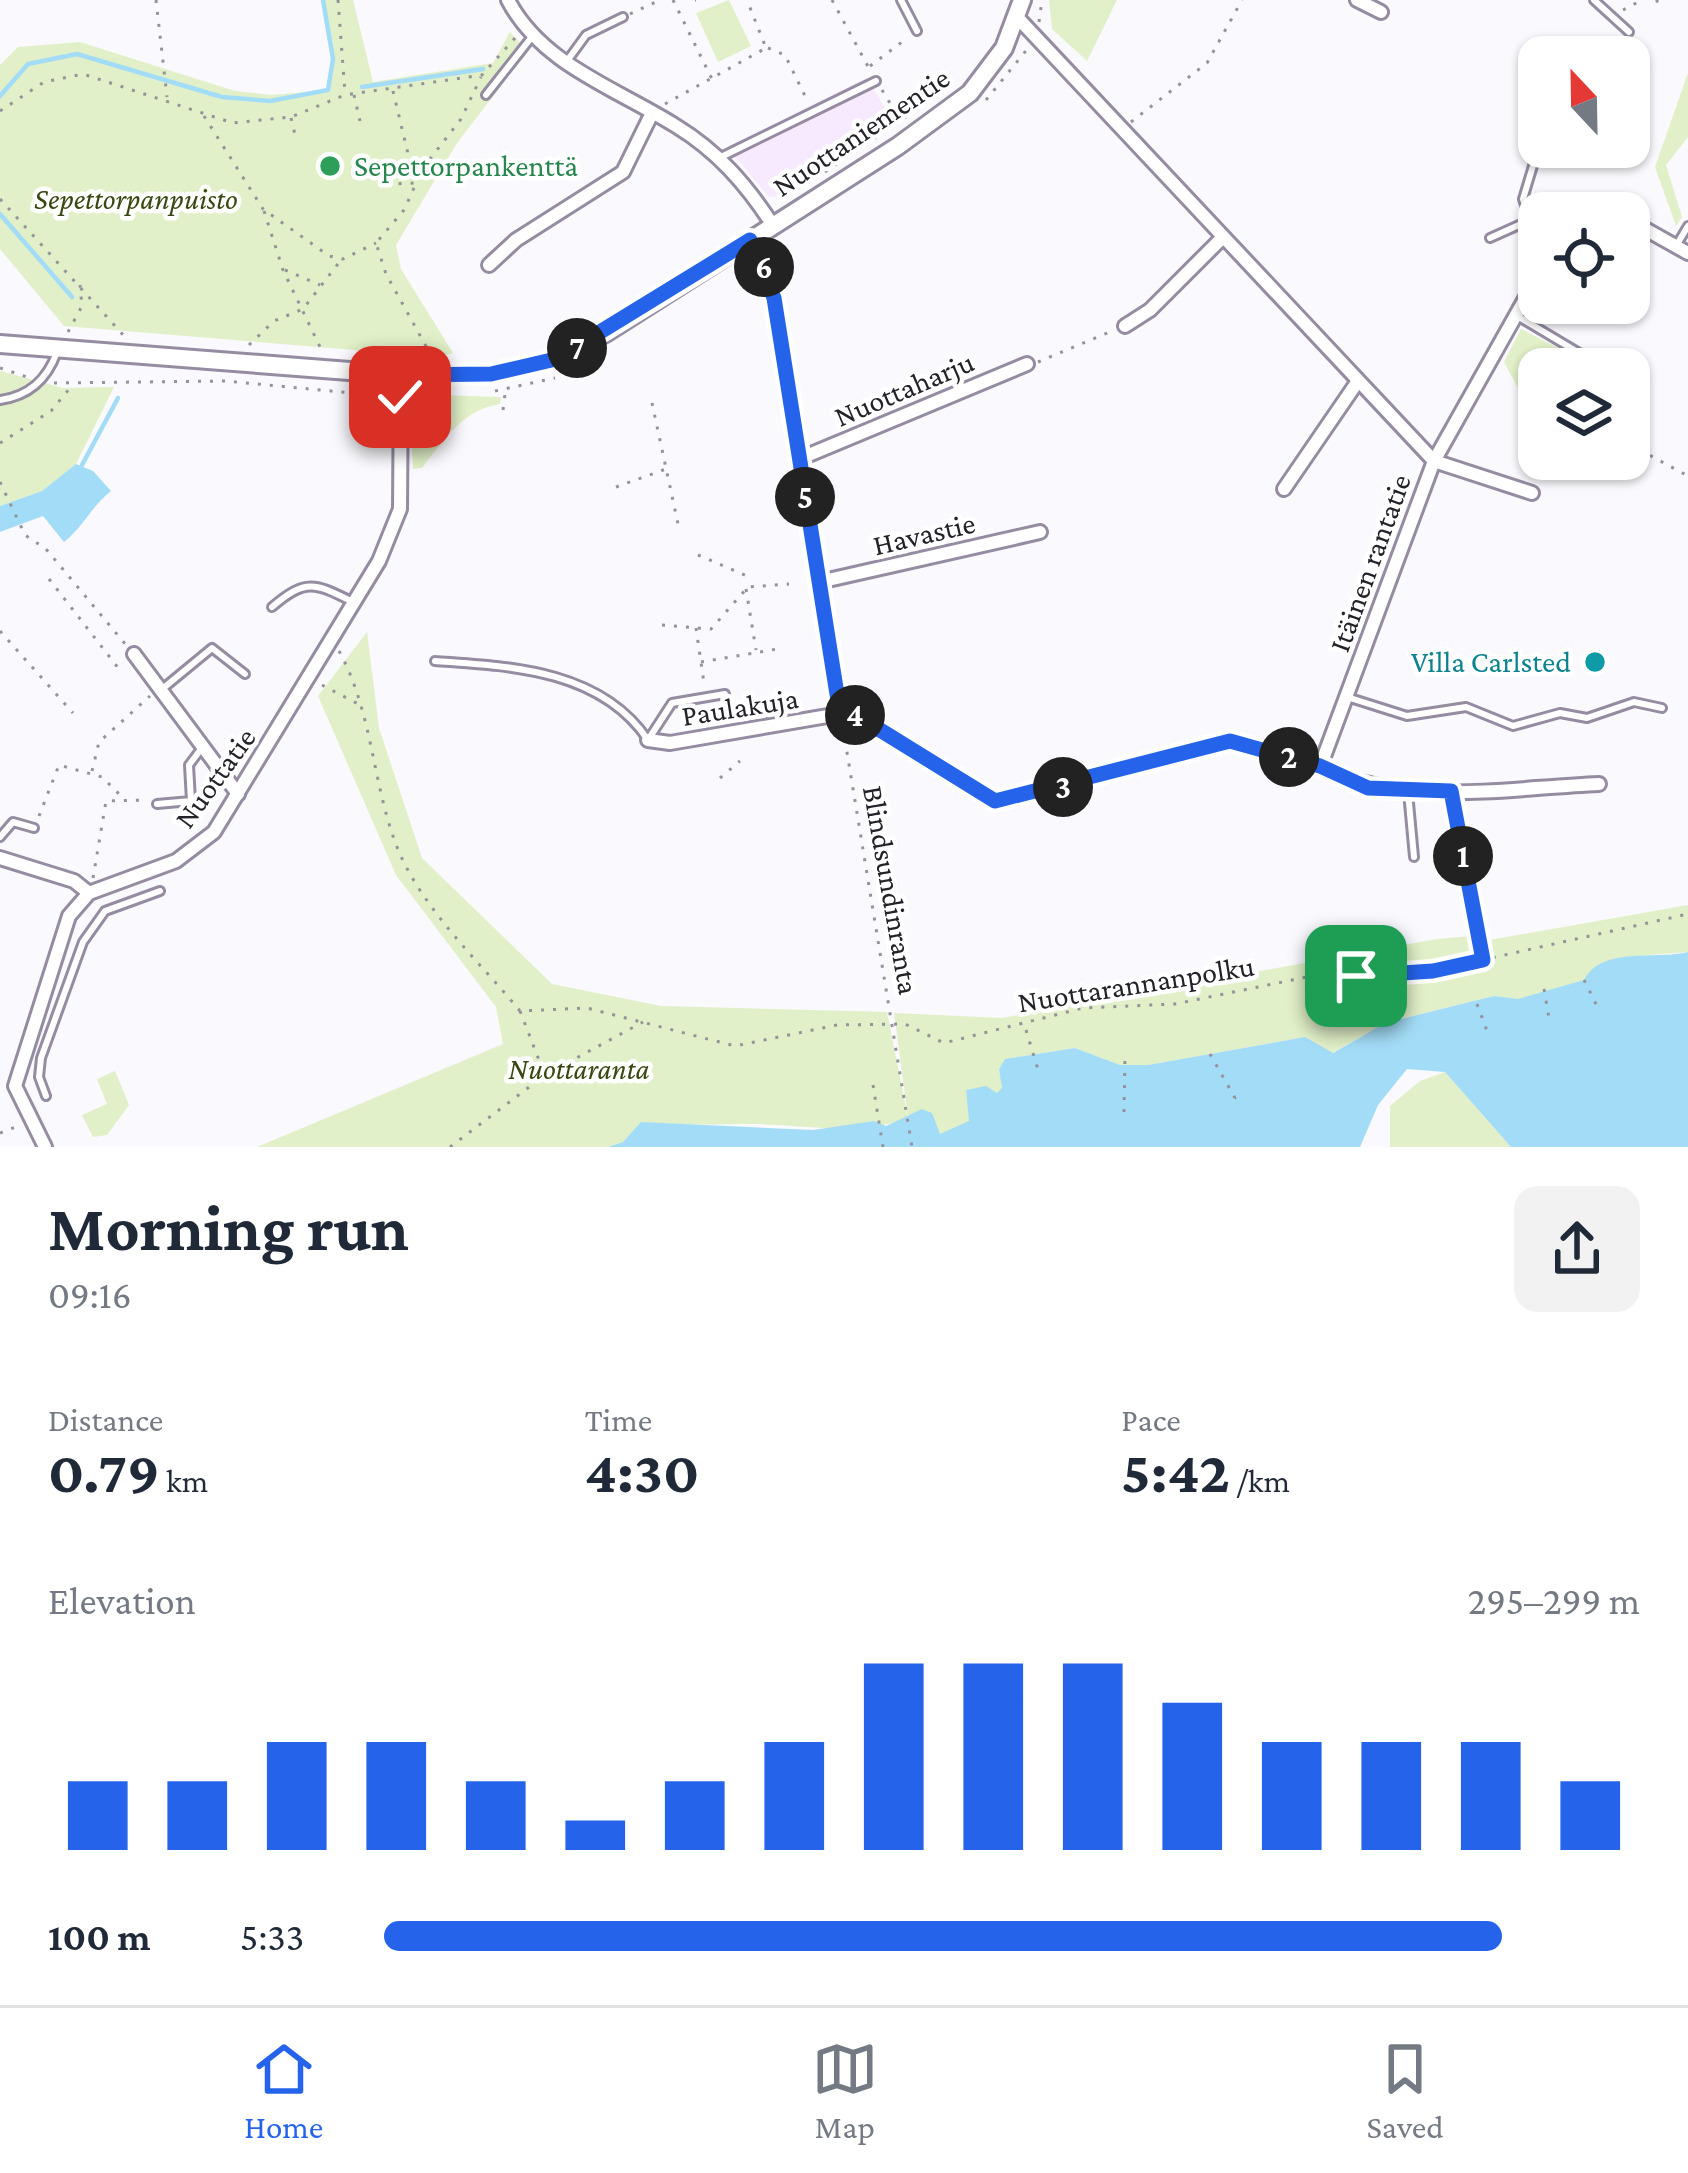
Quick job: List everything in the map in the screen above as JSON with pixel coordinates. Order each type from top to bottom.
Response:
[{"type":"main road","name":"Nuottaniementie","points":[[0,344],[401,375],[491,374],[556,359],[750,240],[970,93],[989,73],[1020,9]]},
{"type":"street","points":[[508,0],[528,34],[719,158],[772,224]]},
{"type":"street","points":[[1357,0],[1381,12]]},
{"type":"street","name":"Itäinen rantatie","points":[[1020,9],[1222,238],[1434,461],[1320,766]]},
{"type":"street","points":[[489,265],[515,239],[623,172],[654,114]]},
{"type":"street","points":[[1650,231],[1682,249]]},
{"type":"street","points":[[1125,326],[1150,310],[1222,238]]},
{"type":"street","points":[[750,240],[774,298],[840,713],[851,712],[995,801],[1230,741],[1320,766],[1368,788],[1408,792],[1599,784]]},
{"type":"street","points":[[1518,311],[1434,461],[1532,494]]},
{"type":"street","name":"Nuottaharju","points":[[799,459],[1027,364]]},
{"type":"street","name":"Nuottatie","points":[[93,892],[164,866],[196,848],[238,794],[392,537],[400,509],[401,375]]},
{"type":"street","points":[[1285,489],[1358,381]]},
{"type":"street","name":"Havastie","points":[[819,582],[1040,532]]},
{"type":"street","points":[[134,654],[238,794]]},
{"type":"street","name":"Paulakuja","points":[[648,740],[670,743],[840,713]]},
{"type":"street","points":[[0,859],[74,881],[93,892],[62,929],[15,1086],[45,1147]]},
{"type":"lane","points":[[902,0],[917,31]]},
{"type":"lane","points":[[1594,0],[1629,32]]},
{"type":"lane","points":[[566,62],[586,35],[623,17]]},
{"type":"lane","points":[[486,95],[528,34]]},
{"type":"lane","points":[[719,158],[877,81]]},
{"type":"lane","points":[[1490,238],[1518,225]]},
{"type":"lane","points":[[1682,249],[1688,226]]},
{"type":"lane","points":[[1515,316],[1570,348]]},
{"type":"lane","points":[[0,400],[26,393],[42,380],[57,352]]},
{"type":"lane","points":[[272,607],[296,586],[320,586],[353,602]]},
{"type":"lane","points":[[160,689],[212,648],[245,674]]},
{"type":"lane","points":[[435,661],[536,668],[633,718],[648,740],[673,703],[724,694]]},
{"type":"lane","points":[[1347,697],[1407,716],[1466,707],[1513,726],[1561,713],[1587,718],[1634,702],[1662,708]]},
{"type":"lane","points":[[157,804],[190,801],[189,765],[203,746]]},
{"type":"lane","points":[[1451,791],[1478,934]]},
{"type":"lane","points":[[1408,792],[1414,857]]},
{"type":"lane","points":[[0,837],[13,822],[34,828]]},
{"type":"lane","points":[[46,1096],[39,1077],[41,1058],[83,941],[105,911],[160,891]]},
{"type":"lane","points":[[31,1024],[53,1033]]},
{"type":"path","points":[[156,0],[167,98]]},
{"type":"path","points":[[338,0],[345,95]]},
{"type":"path","points":[[623,17],[660,0]]},
{"type":"path","points":[[673,0],[712,79]]},
{"type":"path","points":[[746,0],[766,48],[785,56],[813,112]]},
{"type":"path","points":[[832,0],[900,119]]},
{"type":"path","points":[[1125,127],[1207,63],[1242,0]]},
{"type":"path","points":[[1611,16],[1642,0]]},
{"type":"path","points":[[868,68],[917,31]]},
{"type":"path","points":[[247,347],[274,321],[303,309],[343,259],[376,243],[404,210],[415,183],[461,119],[482,76],[528,34]]},
{"type":"path","points":[[654,114],[766,48]]},
{"type":"path","points":[[0,111],[44,82],[82,74],[233,123],[291,117],[345,95],[482,76]]},
{"type":"path","points":[[392,89],[415,183]]},
{"type":"path","points":[[354,94],[360,122]]},
{"type":"path","points":[[826,171],[934,98]]},
{"type":"path","points":[[202,115],[223,140],[263,209],[284,270],[322,352]]},
{"type":"path","points":[[291,117],[296,139]]},
{"type":"path","points":[[223,140],[233,123]]},
{"type":"path","points":[[394,184],[415,183]]},
{"type":"path","points":[[0,199],[125,337]]},
{"type":"path","points":[[263,209],[343,259]]},
{"type":"path","points":[[376,243],[386,274],[421,329],[432,360]]},
{"type":"path","points":[[284,270],[320,285]]},
{"type":"path","points":[[68,333],[82,306],[80,284]]},
{"type":"path","points":[[1027,364],[1125,326]]},
{"type":"path","points":[[0,368],[72,386],[202,380],[400,397]]},
{"type":"path","points":[[0,443],[51,411],[72,386]]},
{"type":"path","points":[[502,410],[506,391]]},
{"type":"path","points":[[652,403],[678,524]]},
{"type":"path","points":[[1650,456],[1688,476]]},
{"type":"path","points":[[616,487],[668,468]]},
{"type":"path","points":[[0,482],[25,535],[46,549],[134,654]]},
{"type":"path","points":[[698,555],[748,576]]},
{"type":"path","points":[[49,579],[119,669]]},
{"type":"path","points":[[662,626],[711,629],[746,589],[789,584]]},
{"type":"path","points":[[746,589],[756,652]]},
{"type":"path","points":[[696,628],[706,697]]},
{"type":"path","points":[[0,631],[73,713]]},
{"type":"path","points":[[331,639],[363,706],[392,829],[410,875],[520,1011],[545,1075]]},
{"type":"path","points":[[700,662],[783,647]]},
{"type":"path","points":[[317,682],[363,706]]},
{"type":"path","points":[[92,773],[99,742],[160,689]]},
{"type":"path","name":"Blindsundinranta","points":[[840,713],[912,1147]]},
{"type":"path","points":[[720,778],[740,761]]},
{"type":"path","points":[[34,828],[59,765],[92,773],[123,799]]},
{"type":"path","points":[[93,892],[106,801],[157,804]]},
{"type":"path","name":"Nuottarannanpolku","points":[[520,1011],[587,1008],[735,1046],[838,1025],[892,1024],[944,1042],[1083,1008],[1147,1008],[1283,980],[1393,976],[1688,914]]},
{"type":"path","points":[[1478,934],[1483,960]]},
{"type":"path","points":[[1584,980],[1599,1010]]},
{"type":"path","points":[[1544,988],[1549,1018]]},
{"type":"path","points":[[1477,1004],[1487,1031]]},
{"type":"path","points":[[450,1147],[545,1075],[645,1021]]},
{"type":"path","points":[[1025,1030],[1039,1073]]},
{"type":"path","points":[[1210,1054],[1235,1098],[1226,1100]]},
{"type":"path","points":[[1124,1112],[1125,1055]]},
{"type":"path","points":[[874,1085],[883,1147]]},
{"type":"path","points":[[0,1133],[30,1120]]},
{"type":"shaded area","points":[[866,78],[892,118],[778,196],[769,197],[727,147]]},
{"type":"green space","name":"Sepettorpanpuisto","points":[[323,0],[353,0],[373,82],[493,63],[510,32],[528,51],[457,143],[396,245],[401,269],[453,353],[439,357],[64,326],[0,249],[0,65],[18,47],[80,42],[235,91],[271,95],[328,90],[333,59]]},
{"type":"green space","points":[[729,0],[751,46],[718,62],[696,13]]},
{"type":"green space","points":[[1049,0],[1117,0],[1087,61],[1052,29]]},
{"type":"green space","points":[[1688,73],[1688,137],[1666,165],[1682,217],[1676,226],[1655,167]]},
{"type":"green space","points":[[1521,329],[1558,348],[1518,348],[1518,388],[1504,362]]},
{"type":"green space","points":[[0,371],[63,388],[114,387],[76,464],[42,491],[0,506]]},
{"type":"green space","points":[[436,395],[501,397],[500,404],[464,420],[422,468],[413,469],[415,416]]},
{"type":"green space","name":"Nuottaranta","points":[[367,632],[379,728],[422,858],[552,984],[661,1006],[887,1012],[908,1118],[856,1128],[642,1122],[623,1142],[608,1147],[257,1147],[503,1044],[496,1007],[396,875],[318,696]]},
{"type":"green space","points":[[1688,905],[1688,952],[1623,957],[1584,980],[1518,1000],[1494,996],[1385,1023],[1332,1053],[1305,1037],[1148,1065],[1120,1065],[1075,1048],[1005,1059],[999,1069],[1003,1088],[969,1122],[939,1135],[914,1116],[908,1118],[894,1013],[1002,1018],[1437,939],[1472,936],[1484,941]]},
{"type":"green space","points":[[115,1071],[129,1105],[107,1135],[93,1137],[82,1115],[107,1104],[97,1079]]},
{"type":"green space","points":[[1445,1072],[1511,1147],[1390,1147],[1390,1106],[1420,1081]]},
{"type":"water","points":[[76,464],[93,471],[111,491],[71,536],[64,542],[43,516],[0,532],[0,506],[42,491]]},
{"type":"water","points":[[1688,952],[1688,1147],[1511,1147],[1445,1072],[1407,1069],[1378,1105],[1360,1147],[608,1147],[623,1142],[641,1122],[813,1130],[874,1121],[886,1126],[922,1109],[932,1113],[940,1134],[969,1121],[966,1090],[986,1086],[997,1093],[1002,1088],[999,1069],[1005,1059],[1075,1048],[1120,1065],[1148,1065],[1305,1037],[1333,1053],[1385,1023],[1494,996],[1518,999],[1584,980],[1592,969],[1616,958]]},
{"type":"waterway","points":[[0,96],[28,64],[77,54],[222,97],[270,101],[328,90],[333,59],[323,0]]},
{"type":"waterway","points":[[362,87],[483,69]]},
{"type":"waterway","points":[[0,214],[72,297]]},
{"type":"waterway","points":[[82,465],[118,398]]},
{"type":"place","name":"Sepettorpankenttä","points":[[330,166]]},
{"type":"place","name":"Villa Carlsted","points":[[1595,662]]},
{"type":"route","points":[[400,397],[401,375],[491,374],[556,359],[607,332],[750,240],[774,298],[840,713],[851,712],[995,801],[1065,787],[1230,741],[1320,766],[1368,788],[1451,791],[1483,960],[1433,971],[1356,976]]}]
